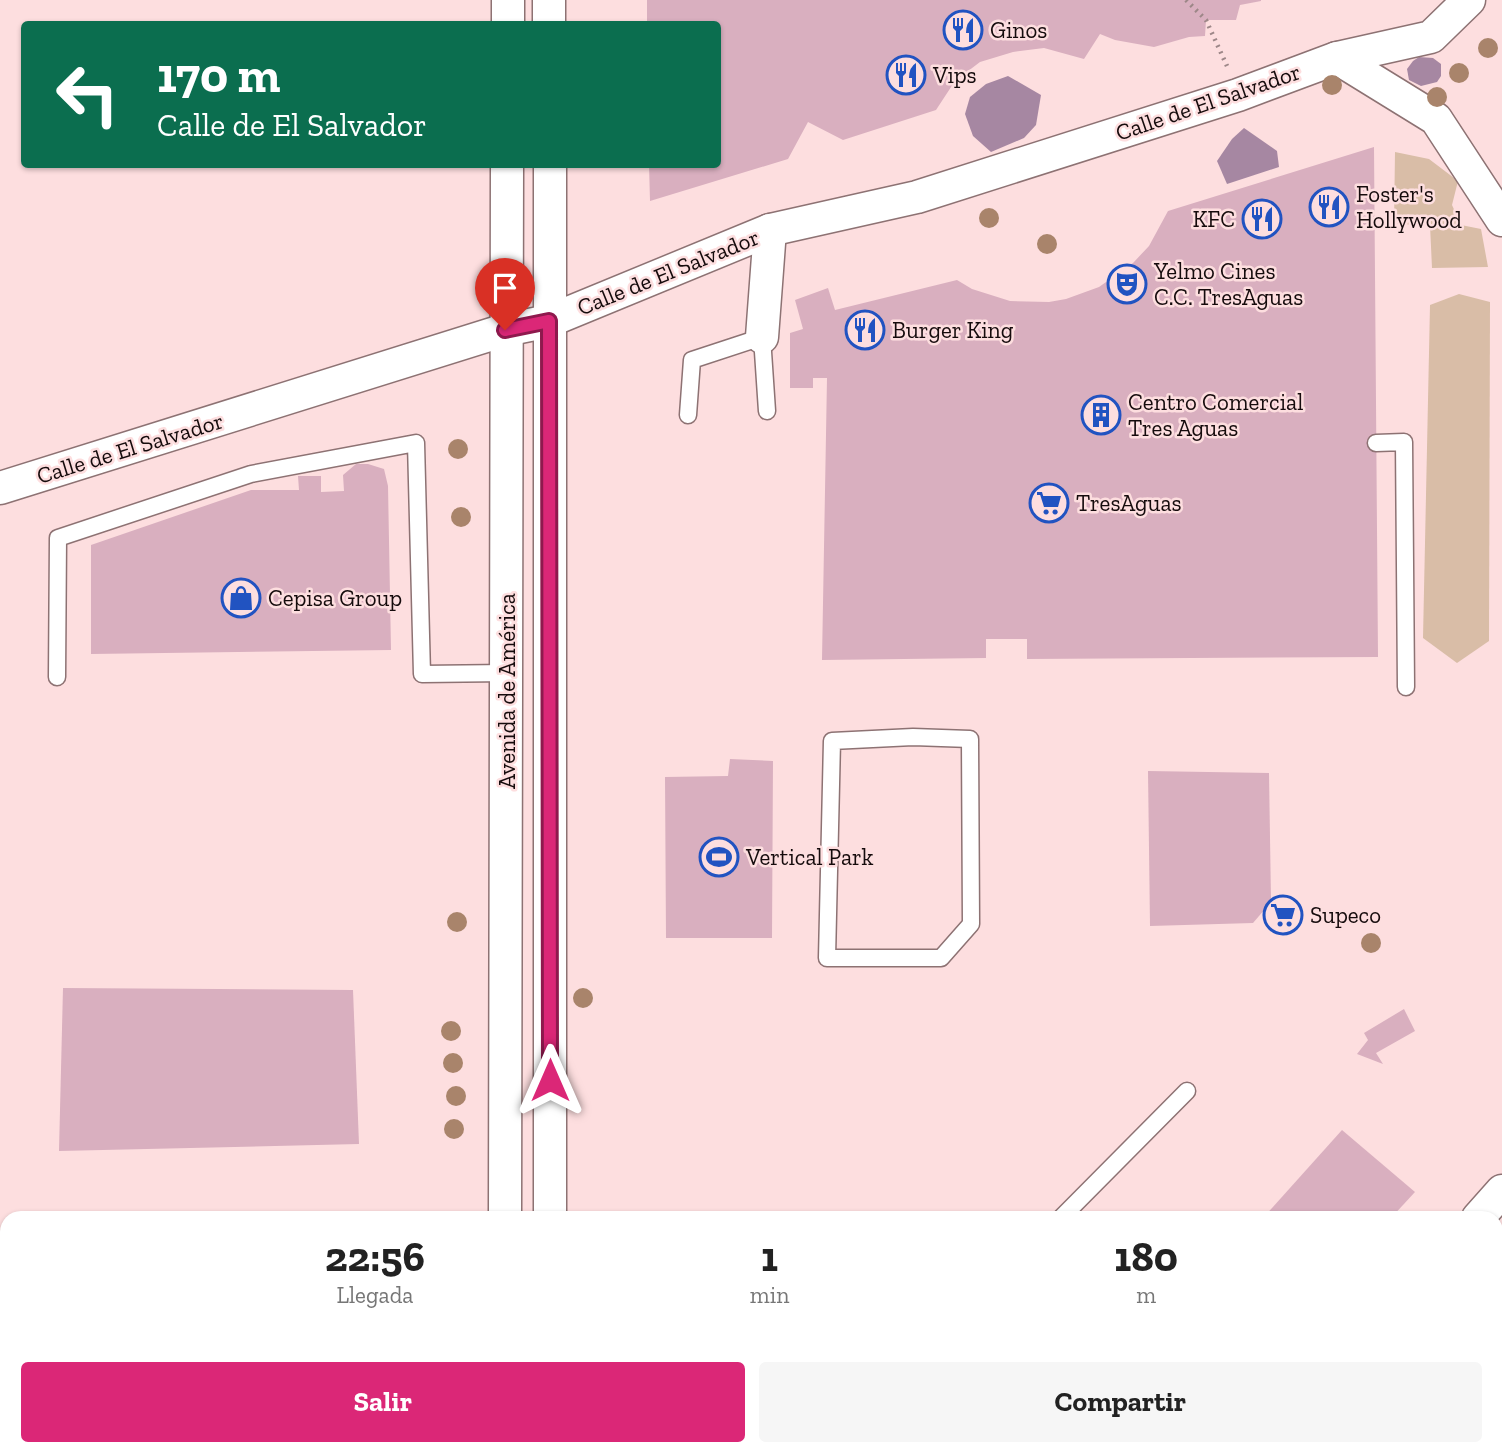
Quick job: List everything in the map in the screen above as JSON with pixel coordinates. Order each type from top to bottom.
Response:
[{"type":"street","points":[[508,0],[508,21]]},
{"type":"street","points":[[549,0],[549,21]]},
{"type":"street","name":"Calle de El Salvador","points":[[0,488],[505,330],[549,321],[770,230],[917,197],[1238,95],[1336,58],[1431,37],[1469,0]]},
{"type":"street","points":[[1336,58],[1436,119],[1502,220]]},
{"type":"street","name":"Avenida de América","points":[[505,1211],[507,168]]},
{"type":"street","name":"Avenida de América","points":[[550,168],[550,1211]]},
{"type":"street","points":[[762,337],[770,230]]},
{"type":"street","points":[[1484,1211],[1502,1191]]},
{"type":"lane","points":[[688,415],[692,360],[762,337],[767,411]]},
{"type":"lane","points":[[1376,443],[1404,442],[1406,687]]},
{"type":"lane","points":[[57,677],[58,538],[251,474],[416,443],[422,674],[507,673]]},
{"type":"lane","points":[[913,737],[970,739],[971,924],[941,958],[827,958],[832,741],[913,737]]},
{"type":"lane","points":[[1068,1211],[1186,1091]]},
{"type":"path","points":[[1186,0],[1206,20],[1219,45],[1238,95]]},
{"type":"shaded area","points":[[1419,57],[1433,58],[1441,64],[1441,76],[1437,82],[1421,86],[1409,80],[1407,69]]},
{"type":"shaded area","points":[[1008,76],[1041,95],[1036,125],[1024,138],[991,152],[973,136],[965,114],[970,97],[986,84]]},
{"type":"shaded area","points":[[1244,128],[1277,151],[1279,167],[1227,184],[1217,161],[1232,139]]},
{"type":"shaded area","points":[[1395,152],[1429,159],[1458,181],[1452,205],[1461,225],[1481,229],[1488,267],[1432,268],[1430,225],[1394,224]]},
{"type":"shaded area","points":[[1459,294],[1490,302],[1489,641],[1457,663],[1423,638],[1430,305]]},
{"type":"building","points":[[647,0],[1261,0],[1240,5],[1236,20],[1206,20],[1205,36],[1189,37],[1154,47],[1115,40],[1100,34],[1084,59],[1044,48],[1013,52],[980,62],[955,81],[936,110],[843,140],[808,122],[788,159],[650,201],[649,168],[721,168],[721,21],[647,21]]},
{"type":"building","name":"Centro Comercial Tres Aguas","points":[[1374,147],[1378,657],[1027,659],[1027,639],[986,639],[986,658],[822,660],[827,378],[813,378],[813,388],[790,388],[790,333],[803,329],[795,300],[828,288],[835,310],[957,280],[972,289],[1010,301],[1049,302],[1066,299],[1099,287],[1133,263],[1149,246],[1168,211]]},
{"type":"building","name":"Cepisa Group","points":[[356,464],[368,464],[384,469],[388,486],[391,650],[91,654],[91,545],[251,490],[299,490],[298,476],[321,476],[321,492],[344,491],[343,475]]},
{"type":"building","name":"Vertical Park","points":[[730,759],[773,761],[772,938],[666,938],[665,777],[728,776]]},
{"type":"building","points":[[1148,771],[1269,773],[1271,902],[1253,923],[1150,926]]},
{"type":"building","points":[[63,988],[353,990],[359,1144],[59,1151]]},
{"type":"building","points":[[1404,1009],[1415,1031],[1376,1053],[1383,1064],[1357,1054],[1368,1040],[1364,1033]]},
{"type":"building","points":[[1342,1130],[1415,1192],[1397,1211],[1269,1211]]},
{"type":"place","name":"Ginos","points":[[963,30]]},
{"type":"place","name":"Vips","points":[[906,75]]},
{"type":"place","name":"Foster's Hollywood","points":[[1329,207]]},
{"type":"place","name":"KFC","points":[[1262,219]]},
{"type":"place","name":"Yelmo Cines C.C. TresAguas","points":[[1127,284]]},
{"type":"place","name":"Burger King","points":[[865,330]]},
{"type":"place","name":"Centro Comercial Tres Aguas","points":[[1101,415]]},
{"type":"place","name":"TresAguas","points":[[1049,503]]},
{"type":"place","name":"Cepisa Group","points":[[241,598]]},
{"type":"place","name":"Vertical Park","points":[[719,857]]},
{"type":"place","name":"Supeco","points":[[1283,915]]},
{"type":"route","points":[[505,330],[549,321],[550,1080]]}]
